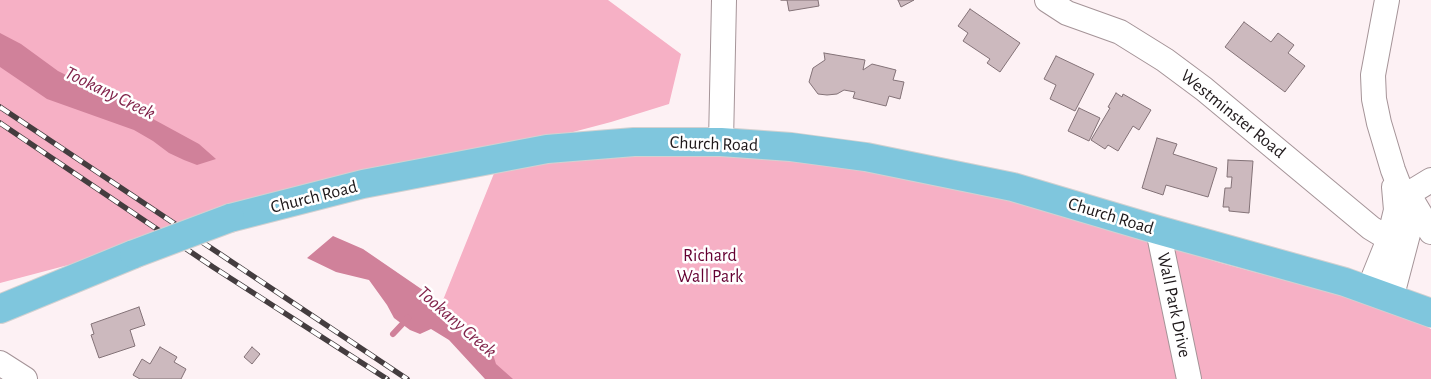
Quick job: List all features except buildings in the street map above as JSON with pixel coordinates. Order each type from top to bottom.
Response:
[{"type":"main road","name":"Church Road","points":[[0,309],[134,254],[230,218],[363,184],[547,148],[634,142],[721,142],[866,157],[1013,187],[1345,282],[1431,313]]},
{"type":"street","points":[[721,142],[724,0]]},
{"type":"street","name":"Westminster Road","points":[[1047,0],[1067,13],[1120,32],[1165,60],[1204,89],[1371,228],[1398,238]]},
{"type":"street","points":[[1379,295],[1398,238],[1393,170],[1374,98],[1373,74],[1387,0]]},
{"type":"street","points":[[1393,170],[1431,232]]},
{"type":"street","points":[[1408,194],[1431,180]]},
{"type":"street","name":"Wall Park Drive","points":[[1158,230],[1189,379]]},
{"type":"street","points":[[0,363],[25,379]]},
{"type":"green space","points":[[0,0],[608,0],[681,54],[669,104],[611,122],[0,283]]},
{"type":"green space","name":"Richard Wall Park","points":[[639,153],[760,156],[902,174],[1049,210],[1221,263],[1373,304],[1412,319],[1431,329],[1431,379],[509,379],[439,310],[497,166]]},
{"type":"water","points":[[0,33],[21,44],[58,71],[120,98],[142,113],[199,144],[216,159],[197,165],[169,153],[134,130],[47,99],[0,67]]},
{"type":"water","name":"Tookany Creek","points":[[333,236],[363,249],[433,297],[491,348],[496,364],[513,379],[485,379],[449,340],[431,329],[420,334],[410,330],[394,318],[369,280],[336,272],[307,258]]},
{"type":"waterway","points":[[393,334],[408,318]]},
{"type":"railway","points":[[0,107],[407,379]]},
{"type":"railway","points":[[0,123],[213,267],[387,379]]}]
